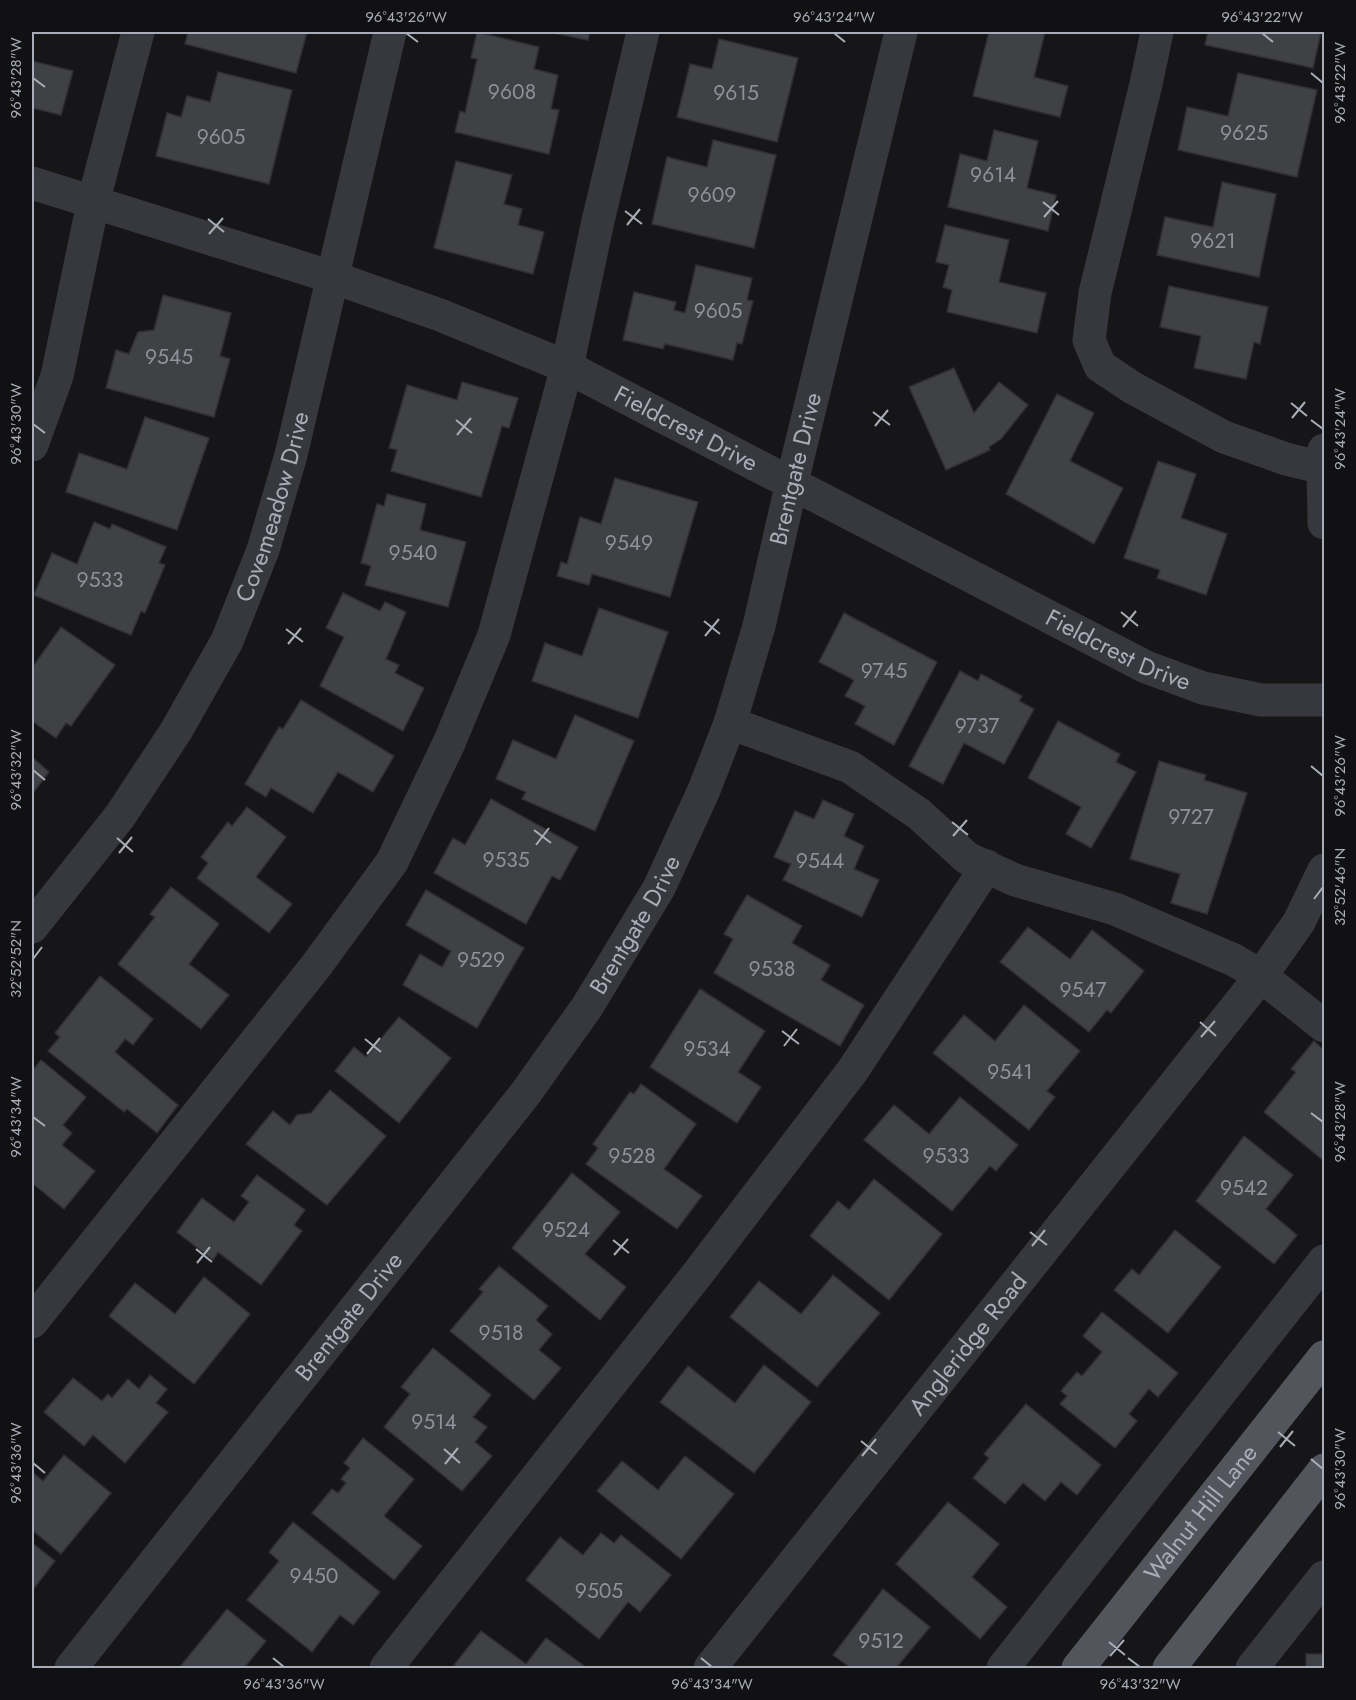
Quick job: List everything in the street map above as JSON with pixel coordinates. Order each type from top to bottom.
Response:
[{"type":"main road","name":"Walnut Hill Lane","points":[[1078,1668],[1324,1356]]},
{"type":"main road","points":[[1169,1668],[1324,1470]]},
{"type":"street","points":[[32,446],[57,376],[93,203],[138,32]]},
{"type":"street","name":"Covemeadow Drive","points":[[32,927],[120,816],[176,731],[227,641],[263,550],[291,455],[390,32]]},
{"type":"street","points":[[32,1322],[316,966],[392,862],[449,743],[494,635],[567,367],[598,221],[643,32]]},
{"type":"street","name":"Brentgate Drive","points":[[71,1668],[525,1094],[587,1007],[659,888],[704,790],[730,723],[759,626],[901,32]]},
{"type":"street","points":[[1157,32],[1095,293],[1089,340],[1100,366],[1133,388],[1224,437],[1286,459],[1324,459],[1324,523]]},
{"type":"street","name":"Fieldcrest Drive","points":[[32,183],[332,277],[440,315],[567,367],[1146,667],[1203,688],[1261,700],[1324,700]]},
{"type":"street","points":[[730,723],[850,767],[919,814],[967,858],[1015,879],[1114,909],[1234,960],[1261,976],[1324,1026]]},
{"type":"street","points":[[386,1668],[699,1272],[853,1070],[987,866]]},
{"type":"street","name":"Angleridge Road","points":[[710,1668],[1261,976],[1299,922],[1324,870]]},
{"type":"street","points":[[1003,1668],[1324,1261]]},
{"type":"street","points":[[1252,1668],[1324,1577]]},
{"type":"building","points":[[188,32],[307,32],[296,73],[185,44]]},
{"type":"building","points":[[477,32],[539,47],[534,69],[558,75],[551,109],[559,110],[549,154],[455,132],[460,111],[465,113],[477,59],[471,58]]},
{"type":"building","points":[[549,32],[590,32],[588,40]]},
{"type":"building","points":[[989,32],[1045,32],[1034,77],[1068,86],[1060,117],[973,96]]},
{"type":"building","points":[[1208,32],[1321,32],[1313,68],[1205,45]]},
{"type":"building","points":[[719,39],[798,58],[777,142],[677,117],[690,64],[712,69]]},
{"type":"building","points":[[32,61],[73,71],[61,115],[32,108]]},
{"type":"building","points":[[218,72],[292,90],[269,184],[156,156],[167,113],[181,117],[187,96],[210,102]]},
{"type":"building","points":[[1238,73],[1317,90],[1297,177],[1178,150],[1187,107],[1228,116]]},
{"type":"building","points":[[994,130],[1038,141],[1027,188],[1056,195],[1048,231],[948,207],[960,154],[987,161]]},
{"type":"building","points":[[713,140],[776,155],[754,248],[652,224],[667,157],[707,167]]},
{"type":"building","points":[[456,161],[512,175],[504,204],[522,209],[518,225],[544,232],[533,274],[434,248]]},
{"type":"building","points":[[1222,182],[1276,194],[1259,277],[1157,255],[1165,217],[1213,227]]},
{"type":"building","points":[[945,225],[1009,240],[999,282],[1046,293],[1037,333],[947,312],[952,290],[943,287],[949,265],[936,262]]},
{"type":"building","points":[[696,265],[752,278],[747,300],[753,301],[742,344],[737,343],[733,360],[665,344],[663,349],[623,340],[634,292],[676,302],[674,310],[685,313]]},
{"type":"building","points":[[1169,286],[1268,307],[1260,344],[1254,342],[1246,379],[1194,368],[1201,336],[1160,327]]},
{"type":"building","points":[[163,295],[231,313],[220,356],[230,359],[214,417],[106,388],[116,350],[129,354],[138,332],[154,330]]},
{"type":"building","points":[[954,368],[974,413],[999,382],[1028,405],[1001,439],[989,447],[990,450],[946,470],[909,387]]},
{"type":"building","points":[[462,382],[518,398],[509,428],[502,426],[481,497],[391,471],[397,450],[389,448],[407,385],[457,400]]},
{"type":"building","points":[[1057,394],[1094,413],[1070,461],[1123,488],[1094,544],[1006,494]]},
{"type":"building","points":[[145,417],[209,438],[177,530],[66,492],[79,453],[127,469]]},
{"type":"building","points":[[1158,461],[1196,474],[1181,518],[1227,534],[1206,595],[1157,578],[1160,570],[1124,558]]},
{"type":"building","points":[[615,478],[698,502],[670,597],[592,574],[589,585],[557,576],[561,562],[567,564],[580,517],[601,524]]},
{"type":"building","points":[[387,494],[426,504],[420,530],[466,542],[448,607],[365,585],[371,566],[361,563],[377,504],[384,506]]},
{"type":"building","points":[[94,522],[110,529],[112,524],[166,547],[159,563],[165,565],[145,613],[141,611],[131,635],[34,595],[52,553],[77,564]]},
{"type":"building","points":[[343,593],[380,611],[385,602],[406,612],[386,659],[399,665],[395,673],[424,688],[403,731],[320,686],[344,637],[326,628]]},
{"type":"building","points":[[599,608],[668,632],[638,718],[532,681],[545,643],[582,656]]},
{"type":"building","points":[[844,613],[937,662],[894,745],[855,724],[865,706],[845,696],[854,680],[819,662]]},
{"type":"building","points":[[61,627],[115,665],[71,726],[66,723],[56,738],[32,721],[32,668]]},
{"type":"building","points":[[960,671],[978,681],[981,674],[1022,696],[1019,701],[1034,709],[1004,764],[964,743],[943,784],[909,766]]},
{"type":"building","points":[[301,700],[394,756],[373,792],[338,772],[313,813],[271,788],[266,797],[245,784],[279,727],[283,729]]},
{"type":"building","points":[[575,715],[634,741],[595,831],[522,799],[526,792],[496,779],[513,740],[556,759]]},
{"type":"building","points":[[1058,721],[1120,754],[1116,762],[1136,772],[1091,848],[1066,834],[1081,807],[1028,778]]},
{"type":"building","points":[[32,757],[49,772],[32,794]]},
{"type":"building","points":[[1159,761],[1206,775],[1204,780],[1247,793],[1207,914],[1171,903],[1180,874],[1130,859]]},
{"type":"building","points":[[491,799],[578,847],[560,880],[552,876],[526,924],[434,873],[453,838],[465,845]]},
{"type":"building","points":[[823,800],[854,814],[844,836],[864,846],[854,869],[879,880],[862,917],[783,880],[791,864],[774,857],[795,811],[814,819]]},
{"type":"building","points":[[247,807],[286,837],[256,877],[292,904],[269,933],[197,878],[208,863],[201,857],[228,822],[232,826]]},
{"type":"building","points":[[171,887],[219,924],[189,964],[229,995],[201,1029],[118,964],[155,917],[150,914]]},
{"type":"building","points":[[426,890],[524,948],[477,1028],[403,985],[420,954],[442,967],[451,951],[406,925]]},
{"type":"building","points":[[747,895],[802,926],[792,943],[830,965],[821,980],[864,1005],[840,1046],[714,973],[733,939],[724,934]]},
{"type":"building","points":[[1028,927],[1070,959],[1092,930],[1144,971],[1111,1013],[1107,1010],[1089,1032],[1000,962]]},
{"type":"building","points":[[100,976],[153,1019],[133,1045],[125,1039],[115,1052],[178,1105],[157,1133],[127,1109],[124,1112],[48,1051],[60,1037],[55,1033]]},
{"type":"building","points":[[700,989],[765,1031],[738,1072],[761,1087],[737,1123],[650,1067]]},
{"type":"building","points":[[1024,1005],[1080,1051],[1047,1091],[1055,1097],[1029,1130],[933,1053],[964,1015],[995,1041]]},
{"type":"building","points":[[399,1017],[451,1058],[399,1123],[335,1071],[354,1047],[366,1057]]},
{"type":"building","points":[[1314,1041],[1324,1050],[1324,1161],[1264,1112],[1296,1072],[1291,1069]]},
{"type":"building","points":[[41,1060],[86,1097],[63,1125],[72,1133],[62,1145],[95,1171],[64,1209],[32,1183],[32,1071]]},
{"type":"building","points":[[641,1084],[696,1124],[664,1169],[702,1196],[677,1229],[586,1164],[598,1148],[593,1144],[630,1092],[634,1094]]},
{"type":"building","points":[[330,1090],[386,1136],[327,1205],[246,1144],[273,1111],[290,1125],[297,1115],[311,1113]]},
{"type":"building","points":[[960,1097],[1018,1145],[996,1171],[990,1166],[952,1211],[864,1140],[894,1105],[929,1134]]},
{"type":"building","points":[[1244,1136],[1293,1175],[1266,1209],[1297,1235],[1274,1264],[1196,1201]]},
{"type":"building","points":[[572,1173],[620,1212],[585,1254],[626,1287],[600,1320],[512,1248]]},
{"type":"building","points":[[257,1175],[305,1210],[294,1225],[302,1231],[261,1285],[218,1252],[213,1260],[177,1232],[202,1198],[234,1222],[249,1202],[241,1196]]},
{"type":"building","points":[[874,1179],[942,1234],[889,1300],[810,1236],[838,1201],[849,1210]]},
{"type":"building","points":[[1175,1230],[1221,1267],[1168,1333],[1114,1290],[1132,1269],[1139,1275]]},
{"type":"building","points":[[499,1266],[548,1306],[536,1320],[552,1334],[539,1350],[561,1368],[534,1400],[450,1331],[483,1292],[479,1289]]},
{"type":"building","points":[[833,1275],[880,1313],[817,1387],[730,1317],[759,1281],[801,1314]]},
{"type":"building","points":[[204,1277],[250,1314],[194,1384],[109,1316],[135,1283],[175,1314]]},
{"type":"building","points":[[1102,1312],[1178,1373],[1158,1397],[1149,1389],[1129,1414],[1137,1421],[1115,1448],[1060,1404],[1067,1396],[1061,1391],[1077,1372],[1082,1376],[1102,1352],[1083,1336]]},
{"type":"building","points":[[433,1348],[491,1395],[473,1417],[487,1427],[475,1442],[492,1456],[462,1491],[384,1427],[410,1394],[401,1387]]},
{"type":"building","points":[[764,1365],[811,1402],[754,1473],[660,1402],[688,1366],[735,1403]]},
{"type":"building","points":[[150,1375],[167,1389],[156,1403],[168,1412],[125,1463],[93,1435],[84,1446],[44,1412],[73,1378],[102,1401],[108,1394],[112,1398],[128,1379],[139,1389]]},
{"type":"building","points":[[1026,1404],[1101,1465],[1077,1495],[1061,1482],[1045,1501],[1023,1483],[1005,1504],[973,1478],[989,1458],[984,1454]]},
{"type":"building","points":[[363,1438],[414,1479],[384,1516],[422,1546],[394,1580],[312,1513],[332,1489],[338,1493],[346,1483],[341,1479],[350,1468],[344,1463]]},
{"type":"building","points":[[64,1455],[111,1493],[61,1554],[32,1530],[32,1472],[43,1481]]},
{"type":"building","points":[[685,1456],[734,1494],[681,1559],[597,1491],[622,1461],[658,1490]]},
{"type":"building","points":[[948,1502],[999,1544],[972,1577],[1007,1607],[980,1639],[896,1564]]},
{"type":"building","points":[[293,1522],[380,1592],[353,1625],[340,1615],[312,1652],[247,1600],[279,1561],[269,1552]]},
{"type":"building","points":[[601,1533],[614,1543],[621,1535],[671,1575],[640,1612],[628,1602],[599,1639],[526,1580],[560,1537],[583,1555]]},
{"type":"building","points":[[32,1543],[55,1561],[32,1591]]},
{"type":"building","points":[[883,1589],[930,1627],[896,1668],[851,1668],[833,1655]]},
{"type":"building","points":[[227,1609],[266,1641],[244,1668],[179,1668]]},
{"type":"building","points":[[481,1631],[526,1664],[546,1638],[587,1668],[459,1668],[454,1665]]},
{"type":"building","points":[[1306,1654],[1324,1654],[1324,1668],[1306,1668]]}]
